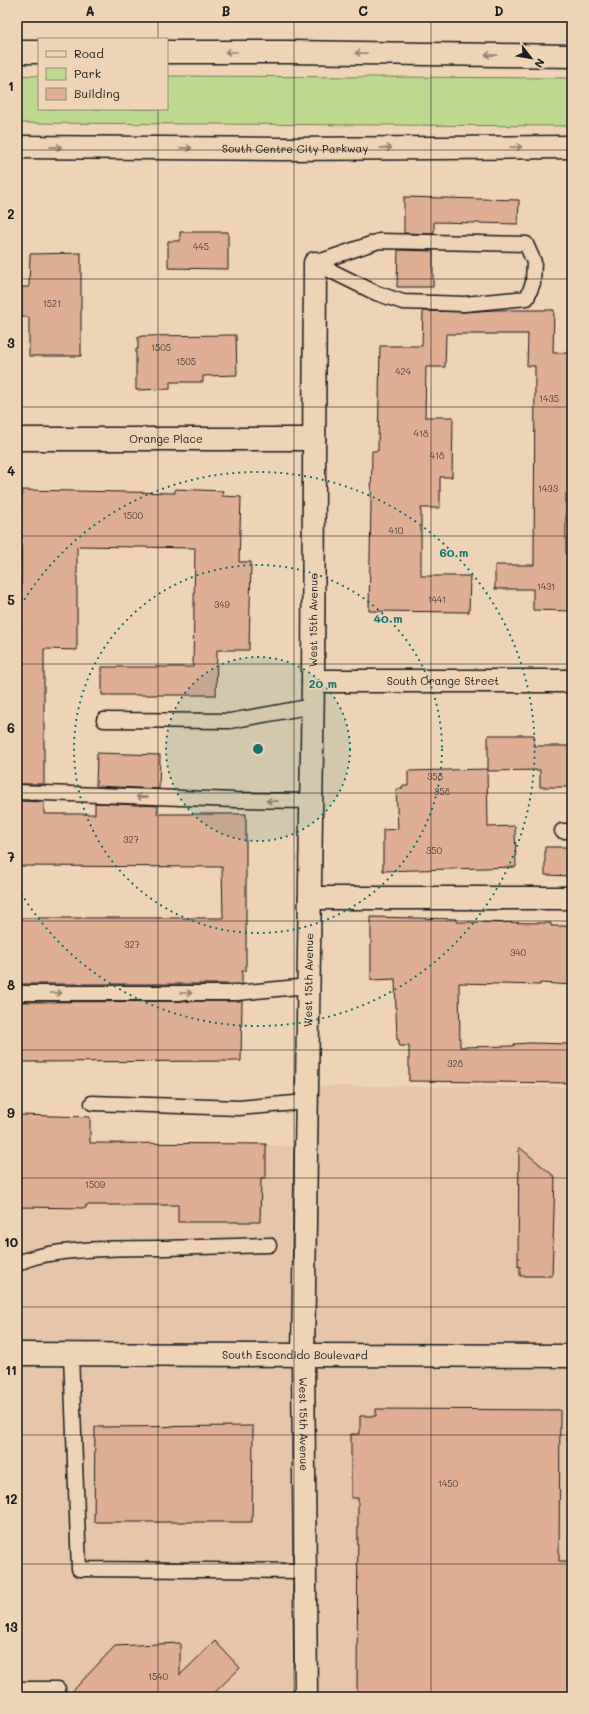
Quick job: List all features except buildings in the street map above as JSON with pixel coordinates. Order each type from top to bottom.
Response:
[{"type":"main road","points":[[17,52],[38,52]]},
{"type":"main road","points":[[168,52],[572,56]]},
{"type":"main road","name":"South Centre City Parkway","points":[[17,147],[291,149],[572,147]]},
{"type":"main road","name":"West 15th Avenue","points":[[306,1697],[303,1356],[313,706],[315,263]]},
{"type":"main road","name":"Orange Place","points":[[17,439],[314,439]]},
{"type":"main road","name":"South Orange Street","points":[[313,681],[572,682]]},
{"type":"main road","points":[[310,898],[572,898]]},
{"type":"main road","name":"South Escondido Boulevard","points":[[17,1354],[572,1356]]},
{"type":"lane","points":[[379,241],[526,244],[534,262],[533,283],[527,298],[464,304],[404,302],[376,293],[315,263],[379,241]]},
{"type":"lane","points":[[104,720],[230,721],[313,706]]},
{"type":"lane","points":[[17,792],[236,800],[311,801]]},
{"type":"lane","points":[[17,992],[237,993],[308,986]]},
{"type":"lane","points":[[92,1103],[239,1108],[306,1102]]},
{"type":"lane","points":[[17,1265],[30,1258],[44,1255],[98,1249],[269,1245]]},
{"type":"lane","points":[[71,1354],[79,1569],[305,1571]]},
{"type":"lane","points":[[17,1689],[58,1690]]},
{"type":"shaded area","points":[[307,1086],[572,1087],[572,1697],[17,1697],[17,1142],[305,1146]]},
{"type":"green space","points":[[17,75],[38,76],[38,110],[168,110],[168,76],[572,78],[572,126],[17,123]]}]
